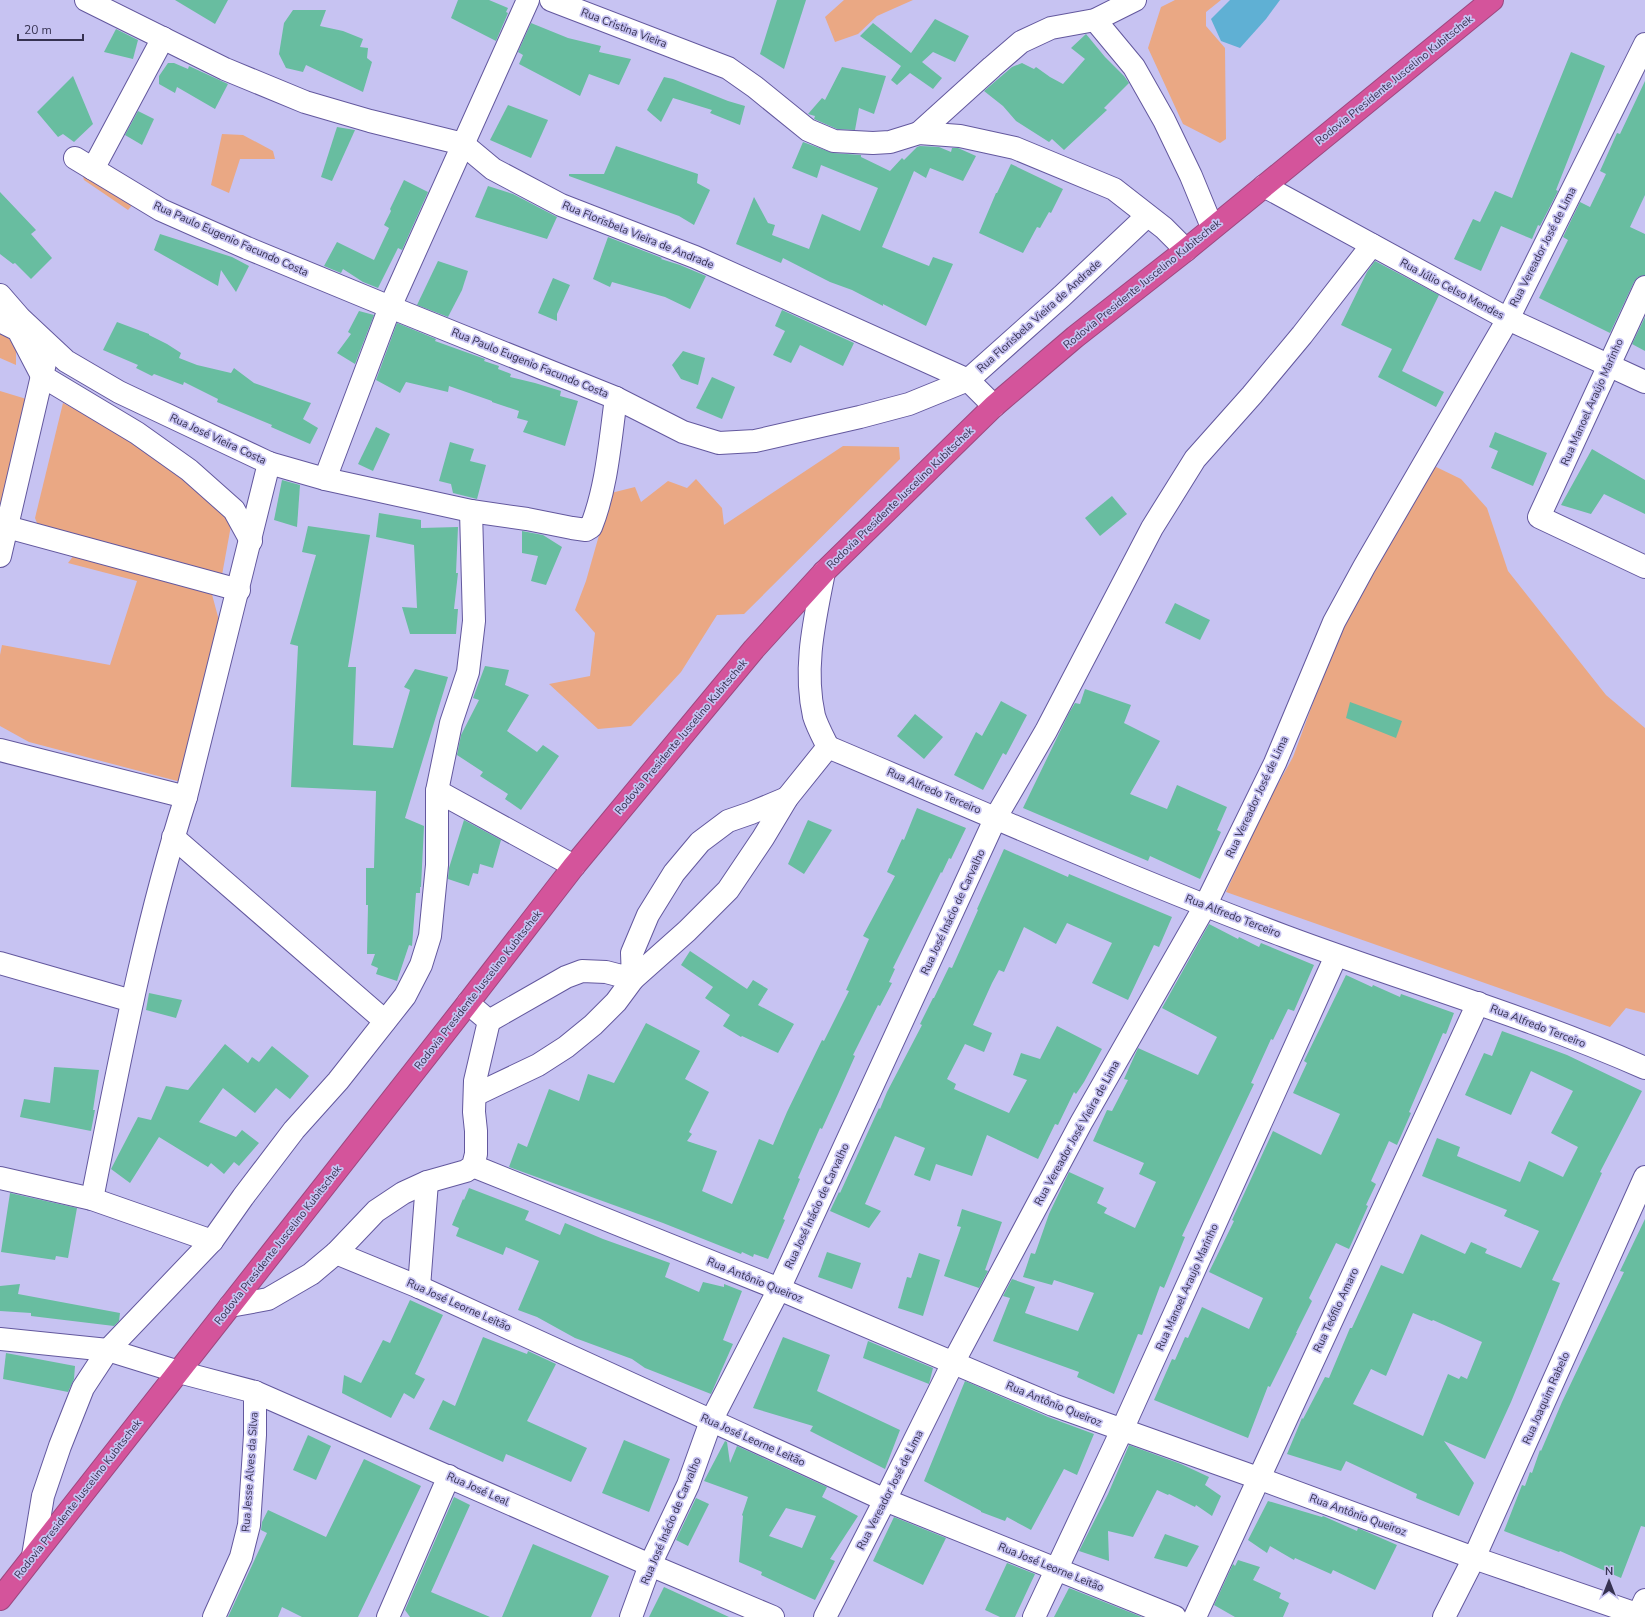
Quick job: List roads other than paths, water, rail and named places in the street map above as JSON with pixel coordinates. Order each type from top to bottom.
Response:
[{"type":"highway","name":"Rodovia Presidente Juscelino Kubitschek","points":[[0,1599],[574,866],[754,649],[824,572],[994,406],[1075,337],[1186,250],[1212,227],[1492,0]]},
{"type":"street","name":"Rua Florisbela Vieira de Andrade","points":[[86,0],[225,69],[305,102],[370,121],[462,144],[493,169],[561,205],[695,257],[968,380],[1062,296],[1147,216]]},
{"type":"street","points":[[325,479],[390,308],[462,144],[528,0]]},
{"type":"street","name":"Rua Cristina Vieira","points":[[551,0],[585,6],[675,47],[728,68],[755,87],[808,130],[834,141],[872,143],[890,142],[919,133]]},
{"type":"street","points":[[919,133],[1021,42],[1051,28],[1095,20],[1134,0]]},
{"type":"street","points":[[1095,20],[1134,67],[1164,120],[1191,176],[1212,227]]},
{"type":"street","points":[[93,169],[163,38]]},
{"type":"street","name":"Rua Vereador José de Lima","points":[[1205,906],[1275,763],[1334,622],[1364,567],[1508,319],[1645,44]]},
{"type":"street","points":[[919,133],[960,136],[1015,148],[1114,189],[1164,228],[1186,250]]},
{"type":"street","name":"Rua Paulo Eugenio Facundo Costa","points":[[75,158],[161,210],[390,308],[616,398],[683,432],[719,443],[755,441],[860,417],[909,404],[968,380]]},
{"type":"street","name":"Rua Júlio Celso Mendes","points":[[1264,186],[1508,319],[1645,382]]},
{"type":"street","name":"Rua José Inácio de Carvalho","points":[[631,1617],[650,1565],[688,1485],[711,1421],[779,1289],[996,817],[1046,731],[1152,528],[1194,459],[1252,395],[1302,335],[1372,245]]},
{"type":"street","name":"Rua Manoel Araújo Marinho","points":[[1645,287],[1539,517],[1645,567]]},
{"type":"street","name":"Rua José Vieira Costa","points":[[0,295],[20,318],[66,361],[119,392],[269,463],[325,479],[471,511],[527,519],[572,528],[586,530],[591,527],[596,514],[607,465],[616,398]]},
{"type":"street","points":[[0,321],[18,330],[42,376],[137,433],[189,470],[234,510],[251,541]]},
{"type":"street","points":[[0,556],[3,526],[49,346]]},
{"type":"street","points":[[968,380],[994,406]]},
{"type":"street","points":[[92,1199],[132,1001],[173,837],[186,797],[239,590],[269,463]]},
{"type":"street","points":[[33,1556],[43,1496],[60,1446],[83,1388],[108,1350],[212,1241],[243,1197],[294,1130],[338,1081],[405,996],[421,965],[430,936],[437,865],[438,791],[451,723],[468,672],[474,622],[471,511]]},
{"type":"street","points":[[3,526],[239,590]]},
{"type":"street","points":[[475,1095],[538,1065],[566,1047],[594,1025],[616,1002],[633,979],[687,931],[728,890],[763,838],[787,798],[828,747],[815,717],[810,692],[809,665],[812,638],[824,572]]},
{"type":"street","name":"Rua Alfredo Terceiro","points":[[828,747],[1205,906],[1336,956],[1478,1003],[1560,1033],[1645,1068]]},
{"type":"street","points":[[0,750],[186,797]]},
{"type":"street","points":[[438,791],[574,866]]},
{"type":"street","points":[[633,979],[632,953],[648,915],[674,873],[700,842],[728,821],[787,798]]},
{"type":"street","points":[[173,837],[384,1022]]},
{"type":"street","name":"Rua Vereador José Vieira de Lima","points":[[953,1363],[1082,1123],[1205,906]]},
{"type":"street","name":"Rua Manoel Araujo Marinho","points":[[1034,1617],[1122,1430],[1336,956]]},
{"type":"street","points":[[0,963],[132,1001]]},
{"type":"street","points":[[230,1306],[268,1299],[311,1274],[336,1253],[376,1211],[404,1193],[427,1182],[466,1171],[472,1166],[476,1154],[475,1081],[489,1021],[560,980],[582,971],[606,972],[633,979]]},
{"type":"street","points":[[468,1003],[489,1021]]},
{"type":"street","name":"Rua Teófilo Amaro","points":[[1195,1617],[1478,1003]]},
{"type":"street","name":"Rua Antônio Queiroz","points":[[472,1166],[779,1289],[1053,1405],[1258,1478],[1474,1558],[1641,1612]]},
{"type":"street","name":"Rua Joaquim Rabelo","points":[[1444,1617],[1474,1558],[1645,1177]]},
{"type":"street","points":[[0,1178],[92,1199],[212,1241]]},
{"type":"street","points":[[419,1287],[427,1182]]},
{"type":"street","name":"Rua José Leorne Leitão","points":[[336,1253],[419,1287],[885,1500],[1175,1617]]},
{"type":"street","name":"Rua José Leal","points":[[0,1338],[108,1350],[179,1372],[255,1392],[650,1565],[773,1617]]},
{"type":"street","name":"Rua Vereador José de Lima","points":[[825,1617],[953,1363]]},
{"type":"street","name":"Rua Jesse Alves da Silva","points":[[214,1617],[241,1557],[249,1525],[255,1435],[255,1392]]},
{"type":"street","points":[[388,1617],[449,1476]]},
{"type":"water","points":[[1230,0],[1280,0],[1266,19],[1240,48],[1221,41],[1211,19]]}]
